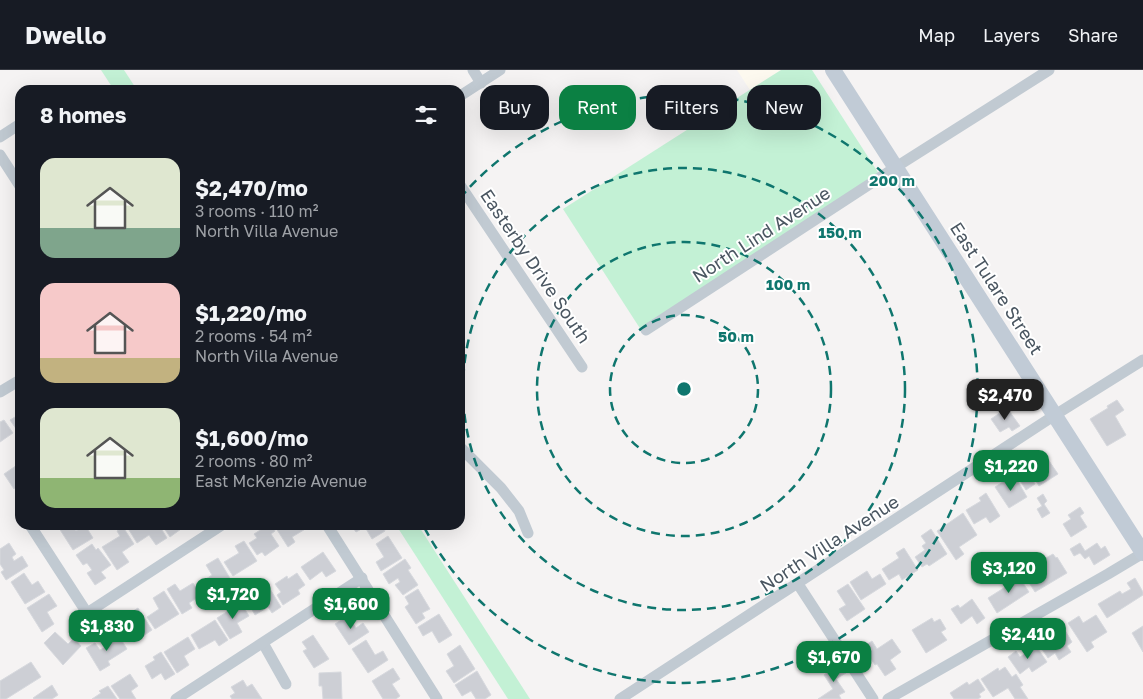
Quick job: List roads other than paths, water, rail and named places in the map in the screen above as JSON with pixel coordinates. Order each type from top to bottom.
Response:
[{"type":"main road","name":"East Tulare Street","points":[[833,70],[1143,553]]},
{"type":"street","points":[[473,70],[481,82]]},
{"type":"street","points":[[465,93],[500,70]]},
{"type":"street","name":"North Lind Avenue","points":[[646,330],[1049,70]]},
{"type":"street","points":[[0,137],[15,127]]},
{"type":"street","points":[[0,155],[15,178]]},
{"type":"street","name":"Easterby Drive South","points":[[465,192],[582,367]]},
{"type":"street","name":"North Villa Avenue","points":[[620,699],[1055,415],[1143,360]]},
{"type":"street","points":[[0,392],[15,383]]},
{"type":"street","points":[[465,452],[501,488],[519,511],[528,533]]},
{"type":"street","points":[[33,530],[87,613],[214,530]]},
{"type":"street","points":[[330,530],[437,699]]},
{"type":"street","points":[[888,699],[1143,553]]},
{"type":"street","points":[[176,699],[362,578]]},
{"type":"street","points":[[798,584],[873,699]]},
{"type":"street","points":[[262,643],[286,684]]}]
